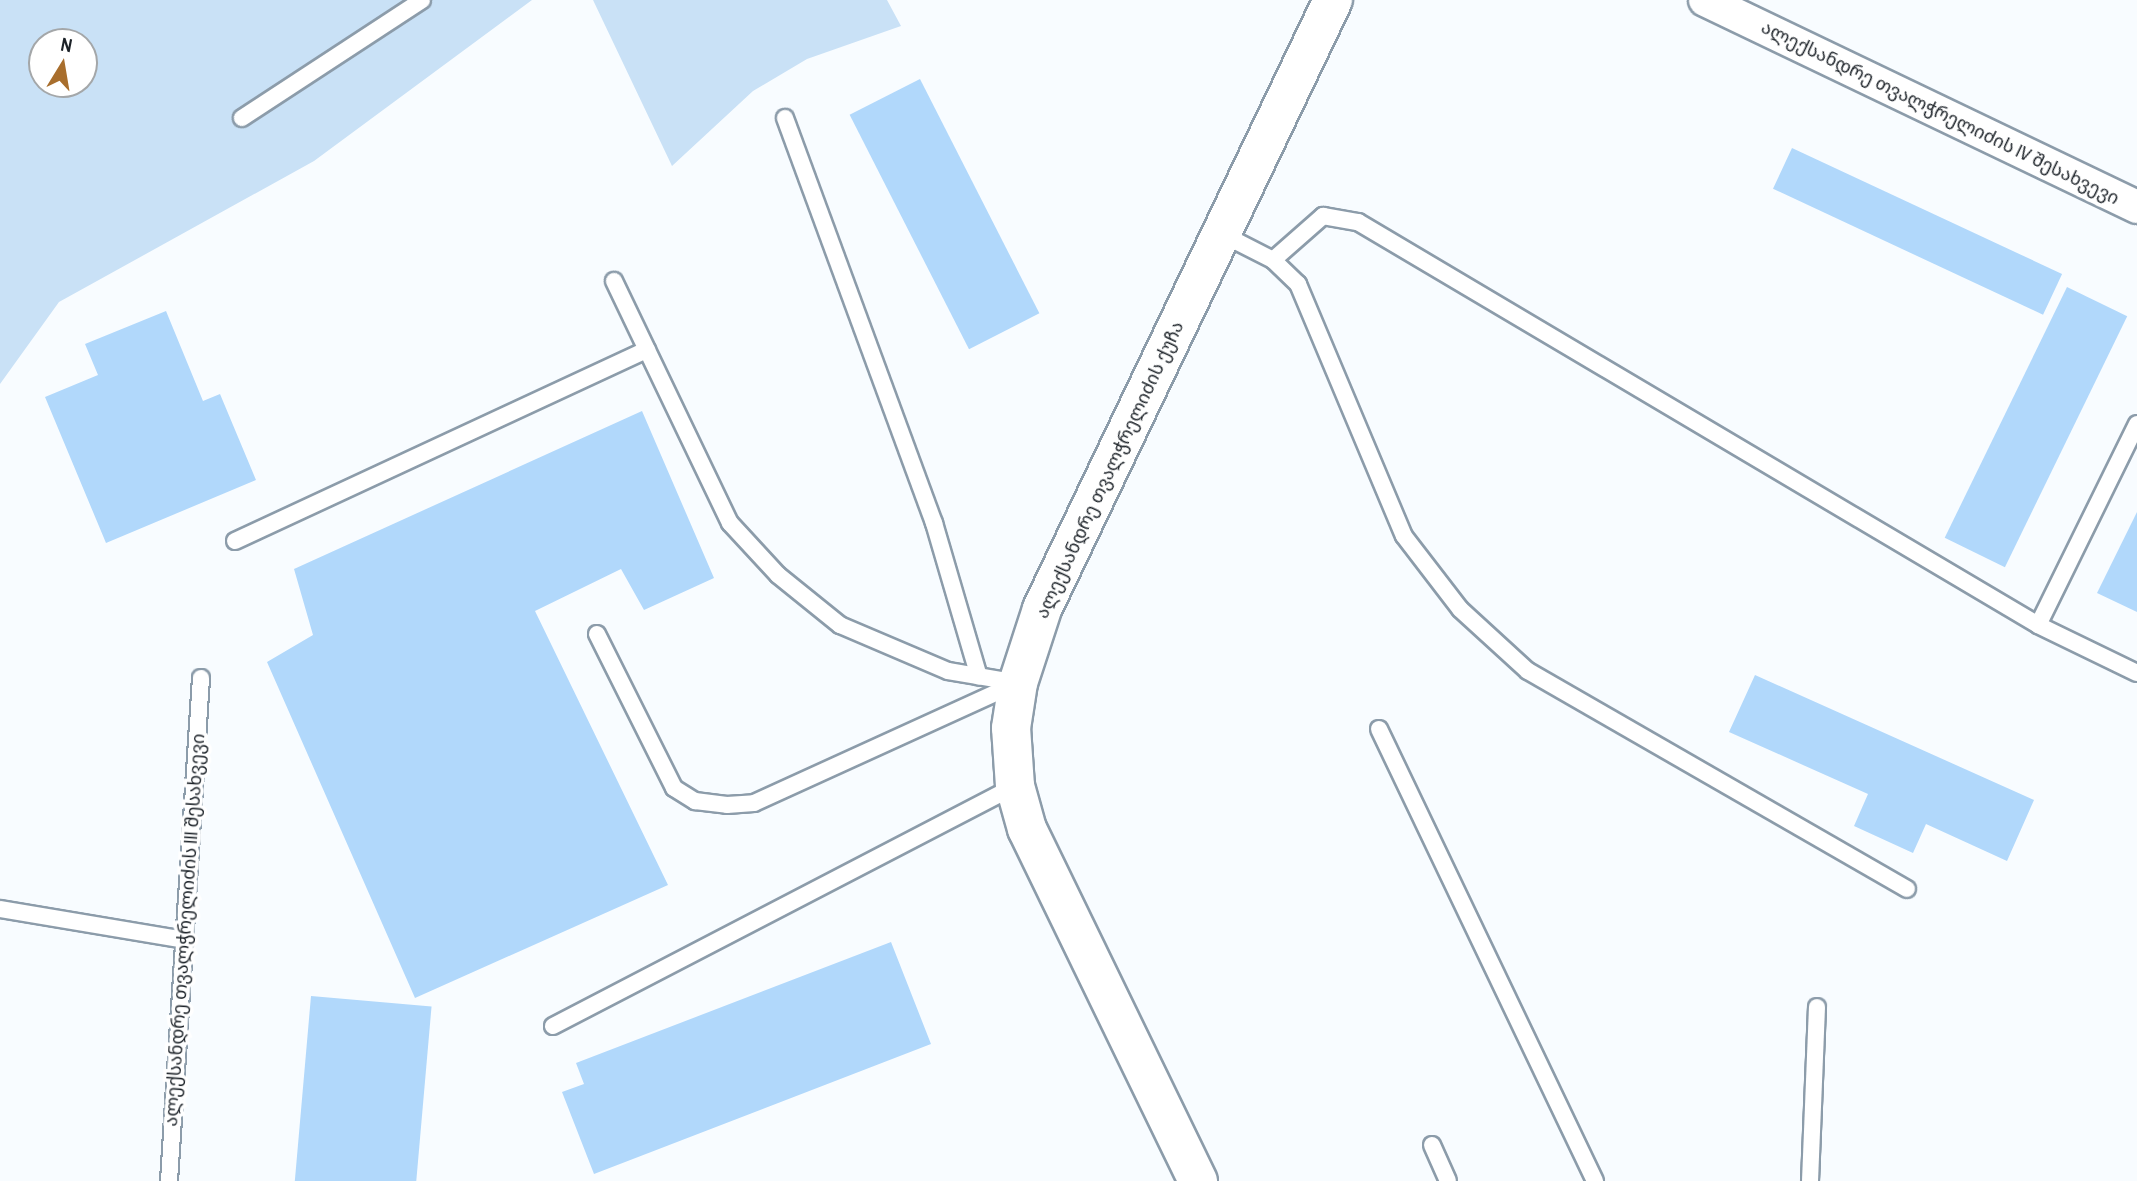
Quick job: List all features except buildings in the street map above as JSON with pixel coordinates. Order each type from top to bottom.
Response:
[{"type":"street","name":"ალექსანდრე თვალჭრელიძის ქუჩა","points":[[1198,1181],[1027,829],[1015,786],[1011,728],[1017,683],[1042,609],[1333,0]]},
{"type":"street","name":"ალექსანდრე თვალჭრელიძის IV შესახვევი","points":[[1705,0],[2137,207]]},
{"type":"lane","points":[[242,118],[422,0]]},
{"type":"lane","points":[[785,118],[934,523],[979,677]]},
{"type":"lane","points":[[1273,260],[1324,215],[1358,222],[2038,625],[2137,673]]},
{"type":"lane","points":[[1222,234],[1273,260],[1298,284],[1404,536],[1461,609],[1528,671],[1908,889]]},
{"type":"lane","points":[[614,281],[730,523],[778,575],[840,625],[948,671],[1017,683]]},
{"type":"lane","points":[[235,541],[647,349]]},
{"type":"lane","points":[[2038,625],[2137,424]]},
{"type":"lane","points":[[597,634],[674,788],[695,801],[727,805],[754,803],[1017,683]]},
{"type":"lane","name":"ალექსანდრე თვალჭრელიძის III შესახვევი","points":[[169,1181],[201,678]]},
{"type":"lane","points":[[1379,729],[1595,1181]]},
{"type":"lane","points":[[553,1026],[1015,786]]},
{"type":"lane","points":[[0,909],[185,940]]},
{"type":"lane","points":[[1811,1181],[1816,1007]]},
{"type":"lane","points":[[1432,1146],[1448,1181]]},
{"type":"shaded area","points":[[0,0],[532,0],[314,161],[59,302],[0,384]]},
{"type":"shaded area","points":[[593,0],[887,0],[901,26],[807,59],[753,91],[672,166]]}]
